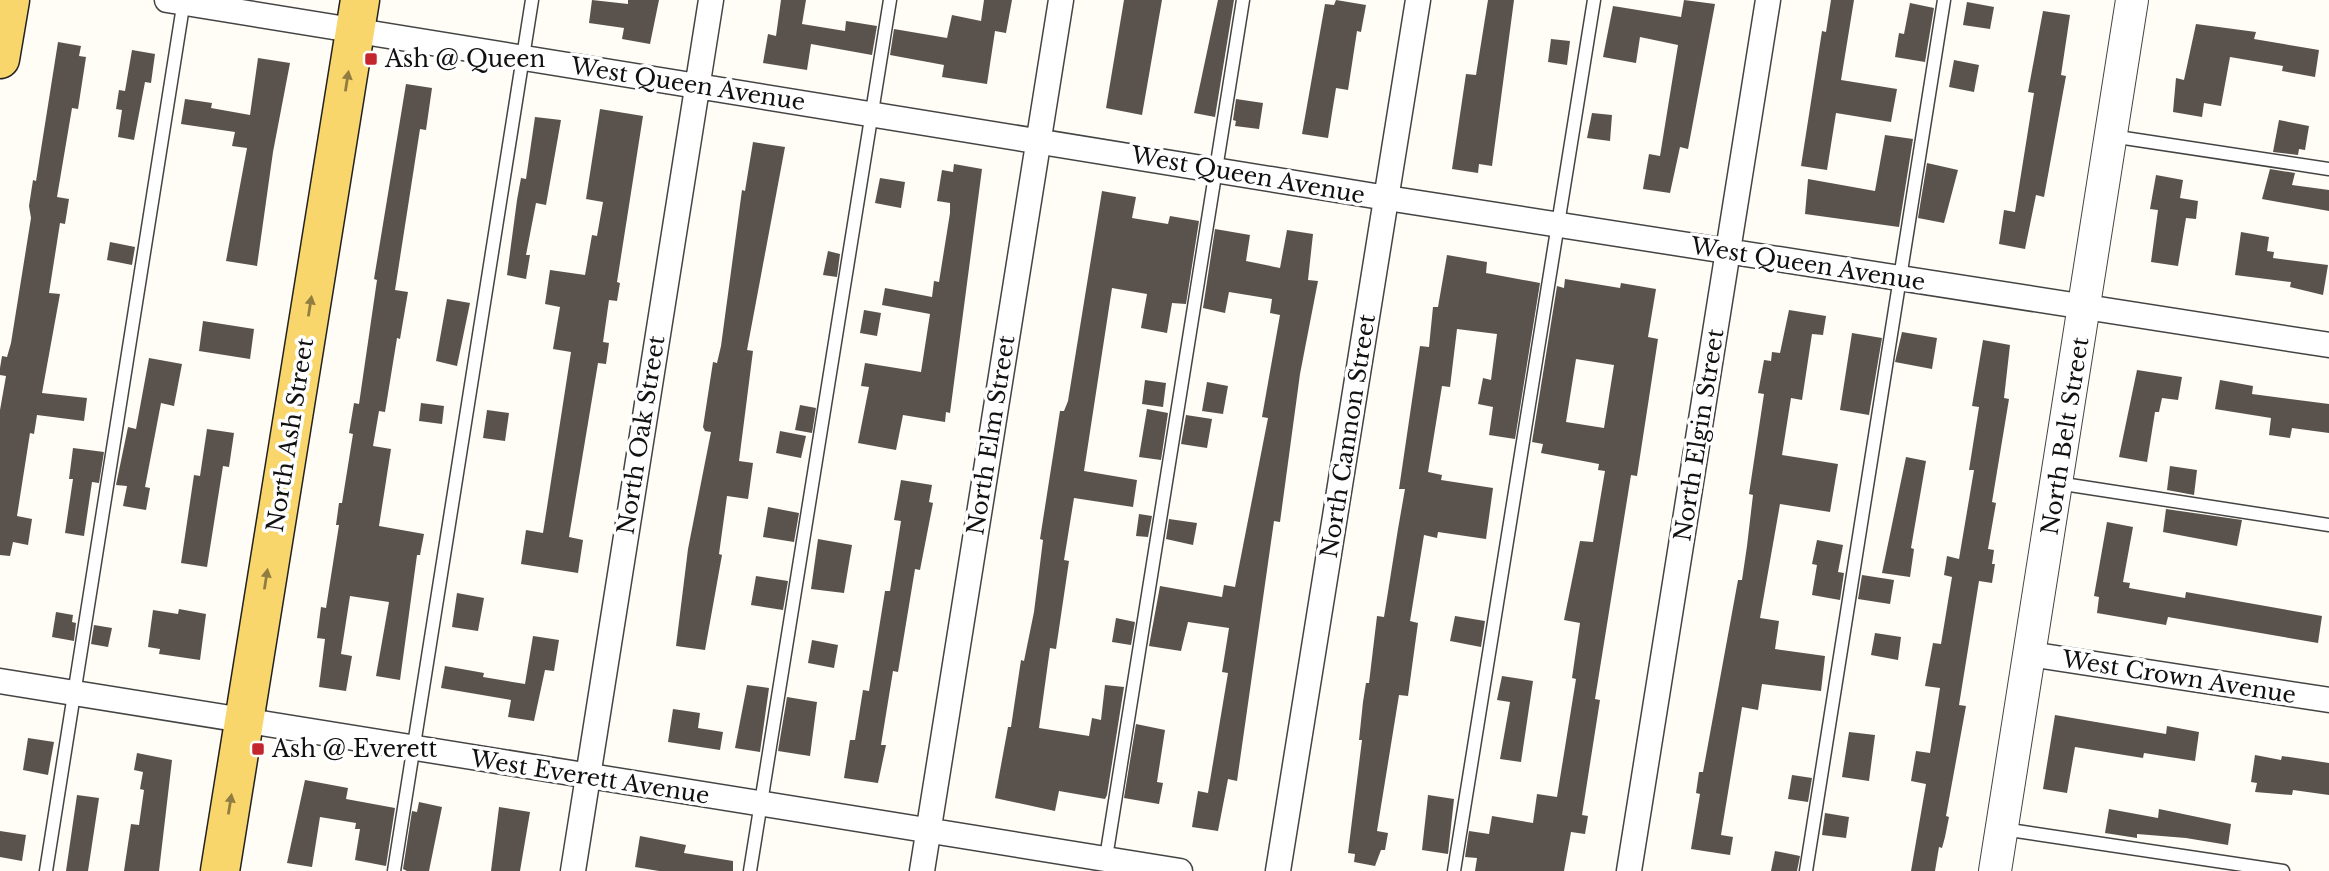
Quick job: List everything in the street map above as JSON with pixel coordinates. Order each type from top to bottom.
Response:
[{"type":"main road","points":[[0,59],[10,0]]},
{"type":"main road","name":"North Ash Street","points":[[220,871],[357,15]]},
{"type":"street","name":"North Oak Street","points":[[573,871],[711,0]]},
{"type":"street","name":"North Elm Street","points":[[922,871],[1061,0]]},
{"type":"street","name":"North Cannon Street","points":[[1278,871],[1419,0]]},
{"type":"street","name":"North Elgin Street","points":[[1629,871],[1768,0]]},
{"type":"street","name":"North Belt Street","points":[[1996,871],[2132,0]]},
{"type":"street","name":"West Queen Avenue","points":[[178,1],[357,15],[523,57],[1387,198],[2329,345]]},
{"type":"street","name":"West Crown Avenue","points":[[2029,654],[2329,700]]},
{"type":"street","name":"West Everett Avenue","points":[[0,681],[587,777],[929,829],[1105,864],[1180,871]]},
{"type":"lane","points":[[394,871],[532,0]]},
{"type":"lane","points":[[750,871],[890,0]]},
{"type":"lane","points":[[1105,864],[1243,0]]},
{"type":"lane","points":[[1454,871],[1594,0]]},
{"type":"lane","points":[[1806,871],[1944,0]]},
{"type":"lane","points":[[46,871],[178,1]]},
{"type":"lane","points":[[2111,136],[2329,169]]},
{"type":"lane","points":[[2057,483],[2329,525]]},
{"type":"lane","points":[[2002,828],[2283,871]]},
{"type":"building","points":[[592,0],[628,4],[628,0],[659,0],[650,44],[622,39],[624,28],[589,23]]},
{"type":"building","points":[[781,0],[806,0],[802,24],[845,31],[846,21],[877,26],[872,55],[811,44],[807,70],[763,63],[768,34],[776,36]]},
{"type":"building","points":[[984,0],[1012,0],[1006,33],[995,31],[987,84],[942,77],[944,65],[890,55],[894,29],[947,38],[952,15],[981,21]]},
{"type":"building","points":[[1124,0],[1162,0],[1142,115],[1106,108]]},
{"type":"building","points":[[1218,0],[1234,0],[1215,117],[1194,113]]},
{"type":"building","points":[[1336,0],[1366,5],[1361,32],[1357,31],[1348,90],[1336,88],[1328,138],[1302,134],[1325,4],[1334,5]]},
{"type":"building","points":[[1488,0],[1514,0],[1492,166],[1479,164],[1478,173],[1452,169],[1466,74],[1476,75]]},
{"type":"building","points":[[1684,0],[1715,4],[1688,149],[1680,147],[1670,193],[1643,189],[1649,154],[1660,156],[1678,45],[1640,37],[1636,63],[1603,57],[1613,6],[1681,17]]},
{"type":"building","points":[[1831,0],[1854,0],[1841,80],[1897,89],[1891,122],[1836,113],[1827,170],[1801,166],[1822,31],[1826,32]]},
{"type":"building","points":[[1967,2],[1994,7],[1990,29],[1963,25]]},
{"type":"building","points":[[1910,3],[1934,8],[1925,62],[1895,57],[1899,33],[1904,34]]},
{"type":"building","points":[[2043,11],[2070,15],[2061,75],[2066,76],[2044,197],[2036,195],[2025,249],[1999,244],[2004,210],[2015,212],[2034,93],[2028,92]]},
{"type":"building","points":[[2196,24],[2256,32],[2254,39],[2319,50],[2315,77],[2282,71],[2283,66],[2230,57],[2221,106],[2204,103],[2202,117],[2173,112],[2176,78],[2184,80]]},
{"type":"building","points":[[1551,39],[1570,41],[1567,65],[1548,62]]},
{"type":"building","points":[[58,42],[81,46],[79,56],[86,57],[78,109],[72,108],[57,197],[69,199],[65,224],[60,223],[49,293],[60,294],[42,393],[87,398],[84,421],[37,415],[34,434],[30,433],[17,516],[32,519],[28,545],[13,542],[10,556],[0,555],[0,410],[6,376],[0,375],[0,368],[2,356],[7,357],[11,343],[31,218],[29,206],[33,180],[36,181]]},
{"type":"building","points":[[132,50],[155,54],[151,83],[145,82],[134,140],[118,137],[122,110],[116,109],[119,90],[125,91]]},
{"type":"building","points":[[258,58],[290,63],[273,152],[257,266],[226,261],[247,148],[232,146],[235,132],[181,124],[185,99],[212,103],[211,108],[250,115]]},
{"type":"building","points":[[1954,60],[1979,65],[1974,92],[1949,87]]},
{"type":"building","points":[[406,84],[432,88],[426,130],[420,129],[395,290],[408,292],[400,339],[397,338],[385,412],[379,411],[373,446],[391,449],[379,526],[424,534],[420,555],[417,555],[400,680],[376,676],[389,602],[350,596],[341,654],[352,656],[346,691],[319,687],[325,639],[317,638],[321,607],[326,608],[339,525],[336,525],[339,503],[342,503],[353,434],[349,433],[354,403],[359,404],[377,280],[374,279]]},
{"type":"building","points":[[1236,99],[1263,103],[1259,129],[1235,126],[1236,121],[1233,120]]},
{"type":"building","points":[[600,109],[643,116],[617,282],[620,283],[617,301],[609,300],[603,342],[609,343],[606,364],[598,363],[569,537],[583,540],[578,573],[521,564],[526,530],[543,533],[571,352],[553,349],[560,307],[545,304],[550,270],[585,275],[592,235],[597,236],[603,202],[586,199]]},
{"type":"building","points":[[1592,113],[1612,115],[1610,141],[1587,138]]},
{"type":"building","points":[[535,117],[561,120],[546,205],[536,203],[526,255],[530,255],[526,279],[507,275],[517,200],[521,178],[526,179]]},
{"type":"building","points":[[2279,120],[2309,126],[2305,150],[2299,149],[2298,155],[2273,152]]},
{"type":"building","points":[[1885,135],[1913,139],[1899,227],[1805,214],[1808,179],[1875,191]]},
{"type":"building","points":[[753,142],[785,147],[747,350],[753,351],[739,461],[753,463],[748,499],[727,496],[719,554],[722,555],[705,650],[676,646],[688,549],[711,432],[705,431],[703,427],[713,362],[717,363],[721,346],[742,190],[745,191]]},
{"type":"building","points":[[1927,163],[1958,170],[1944,223],[1918,218]]},
{"type":"building","points":[[954,164],[982,169],[950,413],[946,412],[945,422],[903,415],[896,450],[858,443],[869,387],[861,386],[865,363],[921,372],[930,314],[882,305],[885,288],[932,297],[934,281],[939,282],[950,213],[950,203],[937,201],[942,170],[953,172]]},
{"type":"building","points":[[2270,169],[2295,173],[2292,185],[2329,190],[2329,211],[2262,199]]},
{"type":"building","points":[[2156,175],[2183,180],[2180,198],[2198,201],[2196,219],[2186,218],[2178,266],[2151,262],[2158,210],[2150,209]]},
{"type":"building","points":[[880,178],[905,182],[901,208],[875,203]]},
{"type":"building","points":[[1102,191],[1136,197],[1132,218],[1168,224],[1170,216],[1199,221],[1186,304],[1172,303],[1167,333],[1141,328],[1147,294],[1112,288],[1084,471],[1137,480],[1133,507],[1074,498],[1064,560],[1069,561],[1056,649],[1050,648],[1039,728],[1089,736],[1092,718],[1101,720],[1105,685],[1124,687],[1105,799],[1059,791],[1055,811],[995,798],[1008,727],[1011,727],[1021,660],[1024,661],[1034,612],[1043,540],[1040,539],[1060,411],[1064,411],[1068,401]]},
{"type":"building","points":[[1215,229],[1250,235],[1246,261],[1280,268],[1287,230],[1313,234],[1308,280],[1318,281],[1300,374],[1280,522],[1274,521],[1237,781],[1228,779],[1218,831],[1192,827],[1198,791],[1208,793],[1228,673],[1222,672],[1229,628],[1188,622],[1181,651],[1149,646],[1160,586],[1222,597],[1224,585],[1235,587],[1268,418],[1262,417],[1280,315],[1270,313],[1272,299],[1229,292],[1225,313],[1203,308]]},
{"type":"building","points":[[2241,232],[2269,237],[2267,251],[2274,252],[2273,258],[2328,265],[2323,295],[2290,287],[2291,282],[2235,275]]},
{"type":"building","points":[[110,242],[135,247],[132,265],[107,260]]},
{"type":"building","points":[[828,251],[840,254],[837,277],[823,275]]},
{"type":"building","points":[[1447,255],[1487,262],[1486,273],[1540,283],[1515,439],[1489,435],[1493,407],[1478,404],[1483,378],[1491,380],[1497,334],[1457,329],[1450,387],[1442,386],[1428,472],[1442,475],[1441,480],[1493,488],[1486,539],[1438,532],[1437,538],[1424,535],[1410,621],[1418,623],[1408,696],[1399,695],[1377,831],[1388,833],[1385,850],[1381,850],[1375,866],[1354,862],[1355,854],[1348,853],[1362,740],[1359,740],[1363,702],[1366,683],[1369,683],[1377,616],[1384,617],[1405,489],[1399,489],[1420,346],[1429,347],[1433,307],[1438,307]]},
{"type":"building","points":[[1565,279],[1620,288],[1621,283],[1656,289],[1648,337],[1658,339],[1637,476],[1631,475],[1595,699],[1600,700],[1582,815],[1588,816],[1585,834],[1571,832],[1564,871],[1475,871],[1477,858],[1465,857],[1469,831],[1489,834],[1492,816],[1533,823],[1537,794],[1557,797],[1576,679],[1572,678],[1580,623],[1564,620],[1580,541],[1593,542],[1605,471],[1598,470],[1599,464],[1541,453],[1543,444],[1532,442],[1557,286],[1564,288]],"holes":[[[1576,359],[1614,365],[1604,428],[1566,422]]]},
{"type":"building","points":[[447,299],[470,303],[457,366],[436,361]]},
{"type":"building","points":[[864,310],[881,313],[877,336],[860,333]]},
{"type":"building","points":[[1789,310],[1826,316],[1823,335],[1812,334],[1802,400],[1791,398],[1782,455],[1838,464],[1830,512],[1780,504],[1760,618],[1779,621],[1775,649],[1825,656],[1821,691],[1762,684],[1758,710],[1742,707],[1721,835],[1733,837],[1730,855],[1691,849],[1700,794],[1696,793],[1699,772],[1703,772],[1738,580],[1742,580],[1753,495],[1749,494],[1764,394],[1758,393],[1764,360],[1771,361],[1772,352],[1780,353]]},
{"type":"building","points":[[203,321],[254,329],[250,359],[199,351]]},
{"type":"building","points":[[1902,332],[1937,338],[1932,369],[1895,362]]},
{"type":"building","points":[[1852,333],[1882,338],[1869,415],[1840,410]]},
{"type":"building","points":[[1983,340],[2010,345],[2004,398],[2009,399],[1992,502],[1996,503],[1988,549],[1994,550],[1992,564],[1995,564],[1992,583],[1979,581],[1959,705],[1966,706],[1942,848],[1939,847],[1935,871],[1911,871],[1926,784],[1911,781],[1916,751],[1930,753],[1940,688],[1925,686],[1933,643],[1941,644],[1952,577],[1944,575],[1947,556],[1959,559],[1974,470],[1969,470],[1979,407],[1972,406]]},
{"type":"building","points":[[149,358],[182,364],[174,406],[161,403],[145,487],[150,488],[146,510],[123,506],[127,486],[116,485],[128,427],[136,429]]},
{"type":"building","points":[[2137,370],[2182,377],[2178,400],[2162,398],[2159,412],[2155,412],[2147,462],[2119,457]]},
{"type":"building","points":[[1145,380],[1166,383],[1163,407],[1142,404]]},
{"type":"building","points":[[2220,380],[2253,386],[2252,394],[2329,404],[2329,433],[2292,428],[2290,438],[2269,435],[2271,418],[2215,409]]},
{"type":"building","points":[[1207,382],[1228,386],[1223,414],[1202,411]]},
{"type":"building","points":[[421,403],[444,406],[442,424],[419,421]]},
{"type":"building","points":[[800,405],[816,408],[812,433],[795,430]]},
{"type":"building","points":[[1147,409],[1168,413],[1161,460],[1139,457]]},
{"type":"building","points":[[487,410],[509,413],[505,441],[483,438]]},
{"type":"building","points":[[1186,415],[1212,419],[1207,448],[1181,444]]},
{"type":"building","points":[[207,429],[234,433],[229,467],[223,466],[207,567],[181,563],[194,475],[200,476]]},
{"type":"building","points":[[780,431],[806,436],[801,458],[776,453]]},
{"type":"building","points":[[73,448],[104,452],[99,483],[92,482],[84,536],[65,533],[73,479],[69,479]]},
{"type":"building","points":[[1906,457],[1926,461],[1911,548],[1914,549],[1910,577],[1882,573]]},
{"type":"building","points":[[2170,466],[2197,470],[2194,495],[2167,490]]},
{"type":"building","points":[[901,480],[932,485],[929,502],[933,503],[920,570],[915,569],[898,672],[893,671],[881,745],[886,745],[878,783],[844,778],[850,740],[855,740],[863,690],[869,691],[885,591],[890,591],[901,521],[894,520]]},
{"type":"building","points":[[768,507],[799,513],[794,542],[763,537]]},
{"type":"building","points":[[2166,509],[2242,520],[2237,546],[2163,532]]},
{"type":"building","points":[[1139,514],[1152,516],[1148,537],[1136,536]]},
{"type":"building","points":[[1169,519],[1197,523],[1193,545],[1166,539]]},
{"type":"building","points":[[2107,522],[2133,527],[2123,582],[2130,583],[2129,588],[2185,598],[2186,592],[2322,616],[2318,643],[2168,617],[2166,625],[2097,613],[2099,597],[2094,596]]},
{"type":"building","points":[[818,539],[852,545],[844,593],[811,589]]},
{"type":"building","points":[[1817,540],[1843,545],[1838,572],[1844,573],[1840,600],[1812,595],[1817,565],[1812,564]]},
{"type":"building","points":[[1862,575],[1894,580],[1890,604],[1858,599]]},
{"type":"building","points":[[756,576],[788,581],[783,610],[751,605]]},
{"type":"building","points":[[457,593],[484,598],[478,631],[452,627]]},
{"type":"building","points":[[179,609],[206,614],[200,660],[159,654],[160,649],[148,647],[153,610],[178,614]]},
{"type":"building","points":[[56,612],[73,615],[72,622],[76,623],[74,641],[52,637]]},
{"type":"building","points":[[1455,616],[1485,621],[1481,647],[1450,641]]},
{"type":"building","points":[[1116,618],[1135,622],[1131,645],[1112,642]]},
{"type":"building","points":[[94,625],[112,628],[108,647],[91,644]]},
{"type":"building","points":[[1875,633],[1901,637],[1898,660],[1871,655]]},
{"type":"building","points":[[533,636],[559,640],[554,671],[545,670],[534,721],[508,717],[511,700],[441,688],[445,666],[484,673],[483,677],[525,684]]},
{"type":"building","points":[[812,640],[838,645],[834,668],[808,663]]},
{"type":"building","points":[[1502,676],[1533,681],[1521,762],[1500,759],[1510,702],[1497,700]]},
{"type":"building","points":[[747,685],[769,688],[760,752],[735,748]]},
{"type":"building","points":[[787,697],[817,702],[810,756],[778,751]]},
{"type":"building","points":[[673,709],[700,713],[698,728],[723,732],[720,750],[668,742]]},
{"type":"building","points":[[2055,715],[2166,734],[2167,726],[2199,732],[2195,761],[2144,753],[2143,758],[2075,747],[2067,793],[2043,789]]},
{"type":"building","points":[[1136,724],[1165,730],[1157,782],[1163,783],[1159,804],[1124,798]]},
{"type":"building","points":[[1849,732],[1875,735],[1869,781],[1842,777]]},
{"type":"building","points":[[28,738],[54,742],[48,775],[23,770]]},
{"type":"building","points":[[137,753],[172,760],[159,871],[124,871],[131,824],[139,825],[144,790],[140,789],[143,772],[134,770]]},
{"type":"building","points":[[2255,755],[2281,760],[2282,756],[2329,763],[2329,795],[2293,790],[2292,795],[2255,792],[2257,783],[2251,782]]},
{"type":"building","points":[[1792,775],[1812,778],[1808,802],[1788,799]]},
{"type":"building","points":[[305,780],[348,788],[346,799],[395,808],[386,866],[355,860],[360,829],[355,829],[356,823],[320,817],[312,867],[287,863]]},
{"type":"building","points":[[77,795],[99,798],[88,871],[66,871]]},
{"type":"building","points":[[1428,795],[1454,799],[1448,854],[1422,850]]},
{"type":"building","points":[[419,802],[442,807],[429,871],[407,871],[403,869],[412,811],[417,812]]},
{"type":"building","points":[[499,807],[530,812],[520,871],[491,871]]},
{"type":"building","points":[[2109,809],[2158,818],[2159,809],[2231,824],[2228,845],[2186,838],[2137,834],[2137,838],[2105,833]]},
{"type":"building","points":[[1825,813],[1849,817],[1846,838],[1822,835]]},
{"type":"building","points":[[0,831],[26,835],[22,861],[0,857]]},
{"type":"building","points":[[640,836],[686,845],[684,853],[733,861],[733,871],[659,871],[635,867]]},
{"type":"building","points":[[1775,851],[1800,856],[1797,871],[1771,871]]},
{"type":"place","name":"Ash @ Queen","points":[[371,59]]},
{"type":"place","name":"Ash @ Everett","points":[[258,749]]}]
